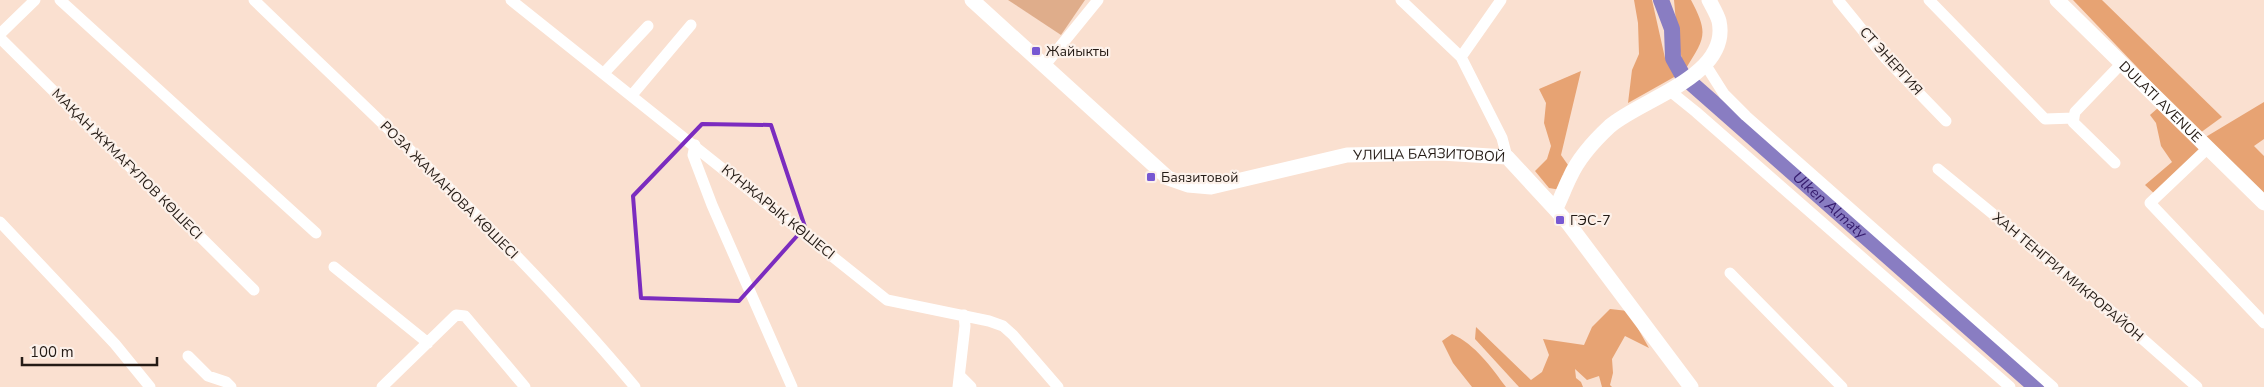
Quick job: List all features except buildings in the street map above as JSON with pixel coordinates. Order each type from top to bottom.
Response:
[{"type":"street","points":[[0,34],[35,0]]},
{"type":"street","points":[[60,0],[316,233]]},
{"type":"street","name":"РОЗА ЖАМАНОВА КӨШЕСІ","points":[[254,0],[504,244],[604,350],[635,387]]},
{"type":"street","name":"КҮНЖАРЫҚ КӨШЕСІ","points":[[511,0],[887,300],[964,315],[1003,326],[1058,387]]},
{"type":"street","name":"УЛИЦА БАЯЗИТОВОЙ","points":[[972,0],[1168,178],[1188,185],[1211,187],[1348,155],[1441,153],[1507,157],[1556,208],[1690,387]]},
{"type":"street","points":[[1045,65],[1098,0]]},
{"type":"street","points":[[1401,0],[1461,57],[1502,138],[1507,157]]},
{"type":"street","points":[[1461,57],[1501,0]]},
{"type":"street","points":[[1556,208],[1570,176],[1608,128],[1618,120],[1675,88],[1700,69],[1712,55],[1718,40],[1719,21],[1709,0]]},
{"type":"street","name":"СТ ЭНЕРГИЯ","points":[[1838,0],[1886,59],[1946,121]]},
{"type":"street","points":[[1929,0],[2045,119],[2074,118]]},
{"type":"street","name":"DULATI AVENUE","points":[[2057,0],[2264,203]]},
{"type":"street","points":[[632,96],[691,25]]},
{"type":"street","points":[[604,73],[648,26]]},
{"type":"street","name":"МАҚАН ЖҰМАҒҰЛОВ КӨШЕСІ","points":[[0,38],[254,290]]},
{"type":"street","points":[[2115,163],[2073,122],[2075,112],[2122,63]]},
{"type":"street","points":[[1700,69],[1746,116],[2052,387]]},
{"type":"street","points":[[1675,88],[1696,112],[2010,387]]},
{"type":"street","points":[[695,145],[693,155],[712,205],[792,387]]},
{"type":"street","points":[[2208,148],[2150,203],[2264,323]]},
{"type":"street","name":"ХАН ТЕНГРИ МИКРОРАЙОН","points":[[1938,169],[2104,305],[2197,387]]},
{"type":"street","points":[[0,222],[115,344],[150,387]]},
{"type":"street","points":[[334,266],[428,342]]},
{"type":"street","points":[[1730,273],[1842,387]]},
{"type":"street","points":[[382,387],[456,315],[465,316],[525,387]]},
{"type":"street","points":[[964,315],[959,381],[971,387]]},
{"type":"street","points":[[188,356],[208,376],[226,382],[231,387]]},
{"type":"highlighted area","points":[[702,124],[771,125],[805,227],[739,301],[641,298],[633,196]]},
{"type":"shaded area","points":[[1008,0],[1085,0],[1061,35]]},
{"type":"shaded area","points":[[1634,0],[1652,0],[1665,58],[1676,76],[1628,103],[1632,70],[1639,54],[1638,23]]},
{"type":"shaded area","points":[[1674,0],[1691,0],[1697,11],[1702,29],[1700,43],[1685,70],[1678,44]]},
{"type":"shaded area","points":[[2073,0],[2102,0],[2222,117],[2200,133]]},
{"type":"shaded area","points":[[1581,71],[1561,155],[1568,165],[1561,190],[1549,188],[1535,171],[1547,159],[1551,146],[1544,123],[1546,103],[1539,89]]},
{"type":"shaded area","points":[[2264,102],[2264,139],[2254,146],[2264,156],[2264,194],[2204,138]]},
{"type":"shaded area","points":[[2159,107],[2205,151],[2158,197],[2145,185],[2172,162],[2161,146],[2156,123],[2150,115]]},
{"type":"shaded area","points":[[1610,309],[1628,311],[1649,348],[1625,336],[1612,359],[1613,373],[1610,385],[1612,387],[1602,387],[1599,376],[1587,380],[1575,369],[1576,378],[1583,387],[1519,387],[1475,339],[1476,327],[1531,380],[1542,372],[1549,355],[1543,339],[1584,345],[1592,327]]},
{"type":"shaded area","points":[[1452,334],[1476,350],[1506,387],[1472,387],[1453,363],[1442,341]]},
{"type":"waterway","name":"Ulken Almaty","points":[[1661,0],[1672,29],[1673,58],[1683,76],[2036,387]]},
{"type":"place","name":"Жайыкты","points":[[1036,51]]},
{"type":"place","name":"Баязитовой","points":[[1151,177]]},
{"type":"place","name":"ГЭС-7","points":[[1560,220]]}]
